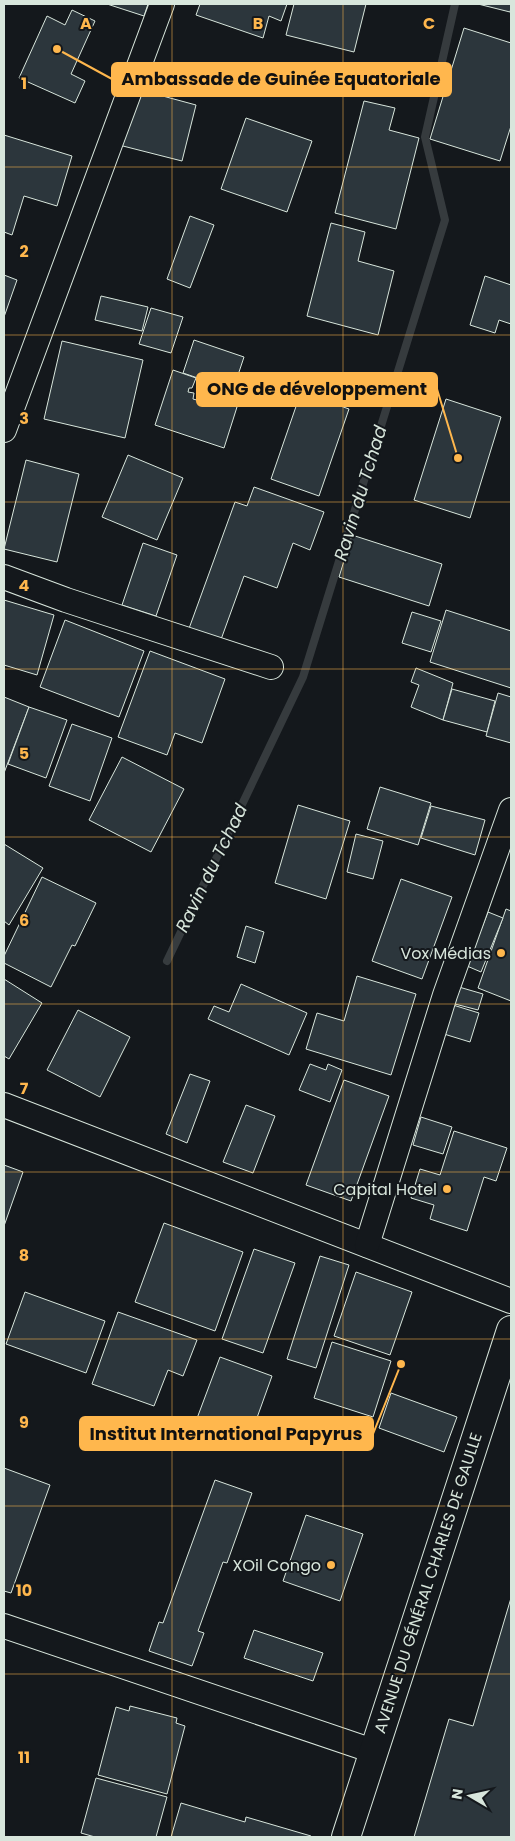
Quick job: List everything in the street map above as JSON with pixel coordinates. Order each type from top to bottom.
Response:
[{"type":"street","points":[[4,430],[162,4]]},
{"type":"street","points":[[4,577],[66,600],[271,667]]},
{"type":"street","points":[[367,1245],[445,995],[511,810]]},
{"type":"street","points":[[4,1105],[511,1301]]},
{"type":"street","name":"AVENUE DU GÉNÉRAL CHARLES DE GAULLE","points":[[346,1837],[511,1330]]},
{"type":"street","points":[[4,1626],[374,1751]]},
{"type":"building","points":[[107,4],[148,4],[144,16]]},
{"type":"building","points":[[200,4],[287,4],[281,21],[269,16],[263,38],[196,15]]},
{"type":"building","points":[[294,4],[366,4],[354,52],[286,35]]},
{"type":"building","points":[[478,4],[511,4],[511,8],[510,12]]},
{"type":"building","points":[[72,10],[95,21],[71,74],[85,81],[75,103],[19,78],[47,16],[65,25]]},
{"type":"building","points":[[464,28],[511,43],[511,126],[500,161],[430,139]]},
{"type":"building","points":[[135,81],[161,88],[159,95],[196,105],[182,161],[119,145]]},
{"type":"building","points":[[364,101],[395,108],[389,130],[419,138],[396,229],[335,213]]},
{"type":"building","points":[[246,118],[312,141],[287,212],[221,189]]},
{"type":"building","points":[[4,135],[72,156],[57,206],[24,196],[12,235],[4,232]]},
{"type":"building","points":[[190,216],[214,225],[190,288],[167,279]]},
{"type":"building","points":[[331,223],[365,232],[358,261],[394,271],[378,335],[307,316]]},
{"type":"building","points":[[4,275],[17,280],[4,317]]},
{"type":"building","points":[[485,276],[511,285],[511,324],[499,320],[495,333],[470,325]]},
{"type":"building","points":[[101,296],[148,307],[142,331],[95,320]]},
{"type":"building","points":[[151,308],[183,317],[171,353],[139,344]]},
{"type":"building","points":[[194,340],[244,357],[233,390],[183,373]]},
{"type":"building","points":[[62,341],[143,360],[125,438],[44,419]]},
{"type":"building","points":[[173,370],[196,378],[188,392],[194,393],[193,399],[204,402],[206,397],[221,402],[225,387],[235,390],[231,405],[237,407],[224,448],[155,425]]},
{"type":"building","points":[[301,392],[349,409],[319,496],[271,479]]},
{"type":"building","points":[[446,399],[501,417],[470,518],[414,500]]},
{"type":"building","points":[[128,455],[183,478],[157,540],[102,517]]},
{"type":"building","points":[[26,460],[79,474],[57,562],[4,549]]},
{"type":"building","points":[[254,487],[324,512],[310,550],[293,543],[277,588],[244,576],[219,645],[187,634],[235,502],[247,506]]},
{"type":"building","points":[[352,535],[442,564],[429,606],[339,577]]},
{"type":"building","points":[[143,543],[177,555],[156,616],[122,605]]},
{"type":"building","points":[[4,600],[54,615],[37,675],[4,665]]},
{"type":"building","points":[[446,610],[511,631],[511,688],[430,662]]},
{"type":"building","points":[[412,612],[441,621],[431,652],[402,643]]},
{"type":"building","points":[[65,620],[144,651],[119,717],[40,687]]},
{"type":"building","points":[[150,651],[225,679],[202,743],[175,733],[167,755],[118,737]]},
{"type":"building","points":[[416,668],[453,683],[443,720],[411,707],[419,685],[411,682]]},
{"type":"building","points":[[452,689],[495,701],[487,732],[443,720]]},
{"type":"building","points":[[498,693],[511,697],[511,743],[486,736]]},
{"type":"building","points":[[4,697],[29,707],[4,773]]},
{"type":"building","points":[[29,707],[67,720],[46,778],[8,764]]},
{"type":"building","points":[[72,724],[112,738],[90,801],[49,786]]},
{"type":"building","points":[[122,757],[184,789],[151,852],[89,820]]},
{"type":"building","points":[[380,787],[431,803],[418,845],[367,829]]},
{"type":"building","points":[[298,805],[350,821],[326,899],[275,883]]},
{"type":"building","points":[[431,806],[485,820],[475,855],[421,838]]},
{"type":"building","points":[[356,834],[383,841],[373,879],[347,872]]},
{"type":"building","points":[[4,844],[43,868],[9,925],[4,921]]},
{"type":"building","points":[[42,877],[96,903],[75,946],[72,945],[51,987],[4,963],[4,956]]},
{"type":"building","points":[[401,879],[452,897],[422,979],[372,961]]},
{"type":"building","name":"Vox Médias","points":[[506,909],[511,911],[511,1001],[478,988]]},
{"type":"building","points":[[488,912],[503,918],[481,972],[467,966]]},
{"type":"building","points":[[246,926],[264,932],[255,963],[237,957]]},
{"type":"building","points":[[357,976],[416,994],[391,1075],[306,1049],[317,1013],[344,1021]]},
{"type":"building","points":[[4,979],[42,1003],[9,1059],[4,1056]]},
{"type":"building","points":[[241,984],[307,1013],[289,1055],[208,1019],[214,1006],[229,1012]]},
{"type":"building","points":[[459,987],[483,994],[478,1010],[455,1004]]},
{"type":"building","points":[[453,1005],[479,1013],[470,1042],[444,1034]]},
{"type":"building","points":[[78,1010],[130,1037],[100,1097],[47,1070]]},
{"type":"building","points":[[310,1064],[326,1070],[328,1064],[342,1070],[330,1102],[299,1090]]},
{"type":"building","points":[[190,1074],[210,1081],[187,1143],[166,1134]]},
{"type":"building","points":[[344,1080],[389,1096],[351,1201],[306,1185]]},
{"type":"building","points":[[246,1105],[275,1116],[253,1173],[223,1162]]},
{"type":"building","points":[[421,1117],[452,1127],[443,1154],[413,1145]]},
{"type":"building","name":"Capital Hotel","points":[[454,1131],[507,1148],[496,1181],[484,1177],[467,1231],[430,1219],[434,1205],[411,1198],[420,1169],[440,1175]]},
{"type":"building","points":[[4,1165],[23,1172],[4,1226]]},
{"type":"building","points":[[164,1223],[243,1252],[215,1331],[135,1302]]},
{"type":"building","points":[[254,1249],[295,1263],[263,1353],[222,1339]]},
{"type":"building","points":[[320,1256],[349,1265],[316,1368],[287,1359]]},
{"type":"building","points":[[356,1272],[412,1292],[390,1355],[334,1336]]},
{"type":"building","points":[[25,1292],[105,1321],[86,1373],[6,1344]]},
{"type":"building","points":[[118,1312],[197,1340],[183,1376],[168,1370],[154,1406],[92,1384]]},
{"type":"building","points":[[332,1342],[391,1361],[373,1417],[314,1398]]},
{"type":"building","points":[[220,1357],[272,1376],[249,1440],[196,1421]]},
{"type":"building","points":[[391,1393],[457,1417],[444,1452],[379,1428]]},
{"type":"building","points":[[4,1468],[50,1485],[11,1593],[4,1591]]},
{"type":"building","points":[[215,1480],[252,1493],[227,1563],[223,1562],[198,1631],[204,1633],[192,1666],[149,1651],[159,1622],[163,1623]]},
{"type":"building","points":[[306,1515],[363,1534],[340,1601],[283,1581]]},
{"type":"building","points":[[511,1598],[511,1837],[414,1837],[449,1719],[473,1726]]},
{"type":"building","points":[[254,1630],[323,1653],[313,1681],[244,1658]]},
{"type":"building","points":[[130,1706],[177,1718],[176,1723],[185,1726],[167,1794],[98,1775],[116,1707],[129,1711]]},
{"type":"building","points":[[96,1778],[167,1797],[156,1837],[95,1837],[81,1833]]},
{"type":"building","points":[[181,1803],[245,1822],[246,1817],[311,1837],[171,1837]]},
{"type":"waterway","name":"Ravin du Tchad","points":[[167,961],[303,677],[445,220],[425,137],[455,4]]},
{"type":"place","name":"Ambassade de Guinée Equatoriale","points":[[57,49]]},
{"type":"place","name":"ONG de développement","points":[[458,458]]},
{"type":"place","name":"Vox Médias","points":[[501,953]]},
{"type":"place","name":"Capital Hotel","points":[[447,1189]]},
{"type":"place","name":"Institut International Papyrus","points":[[401,1364]]},
{"type":"place","name":"XOil Congo","points":[[331,1565]]}]
